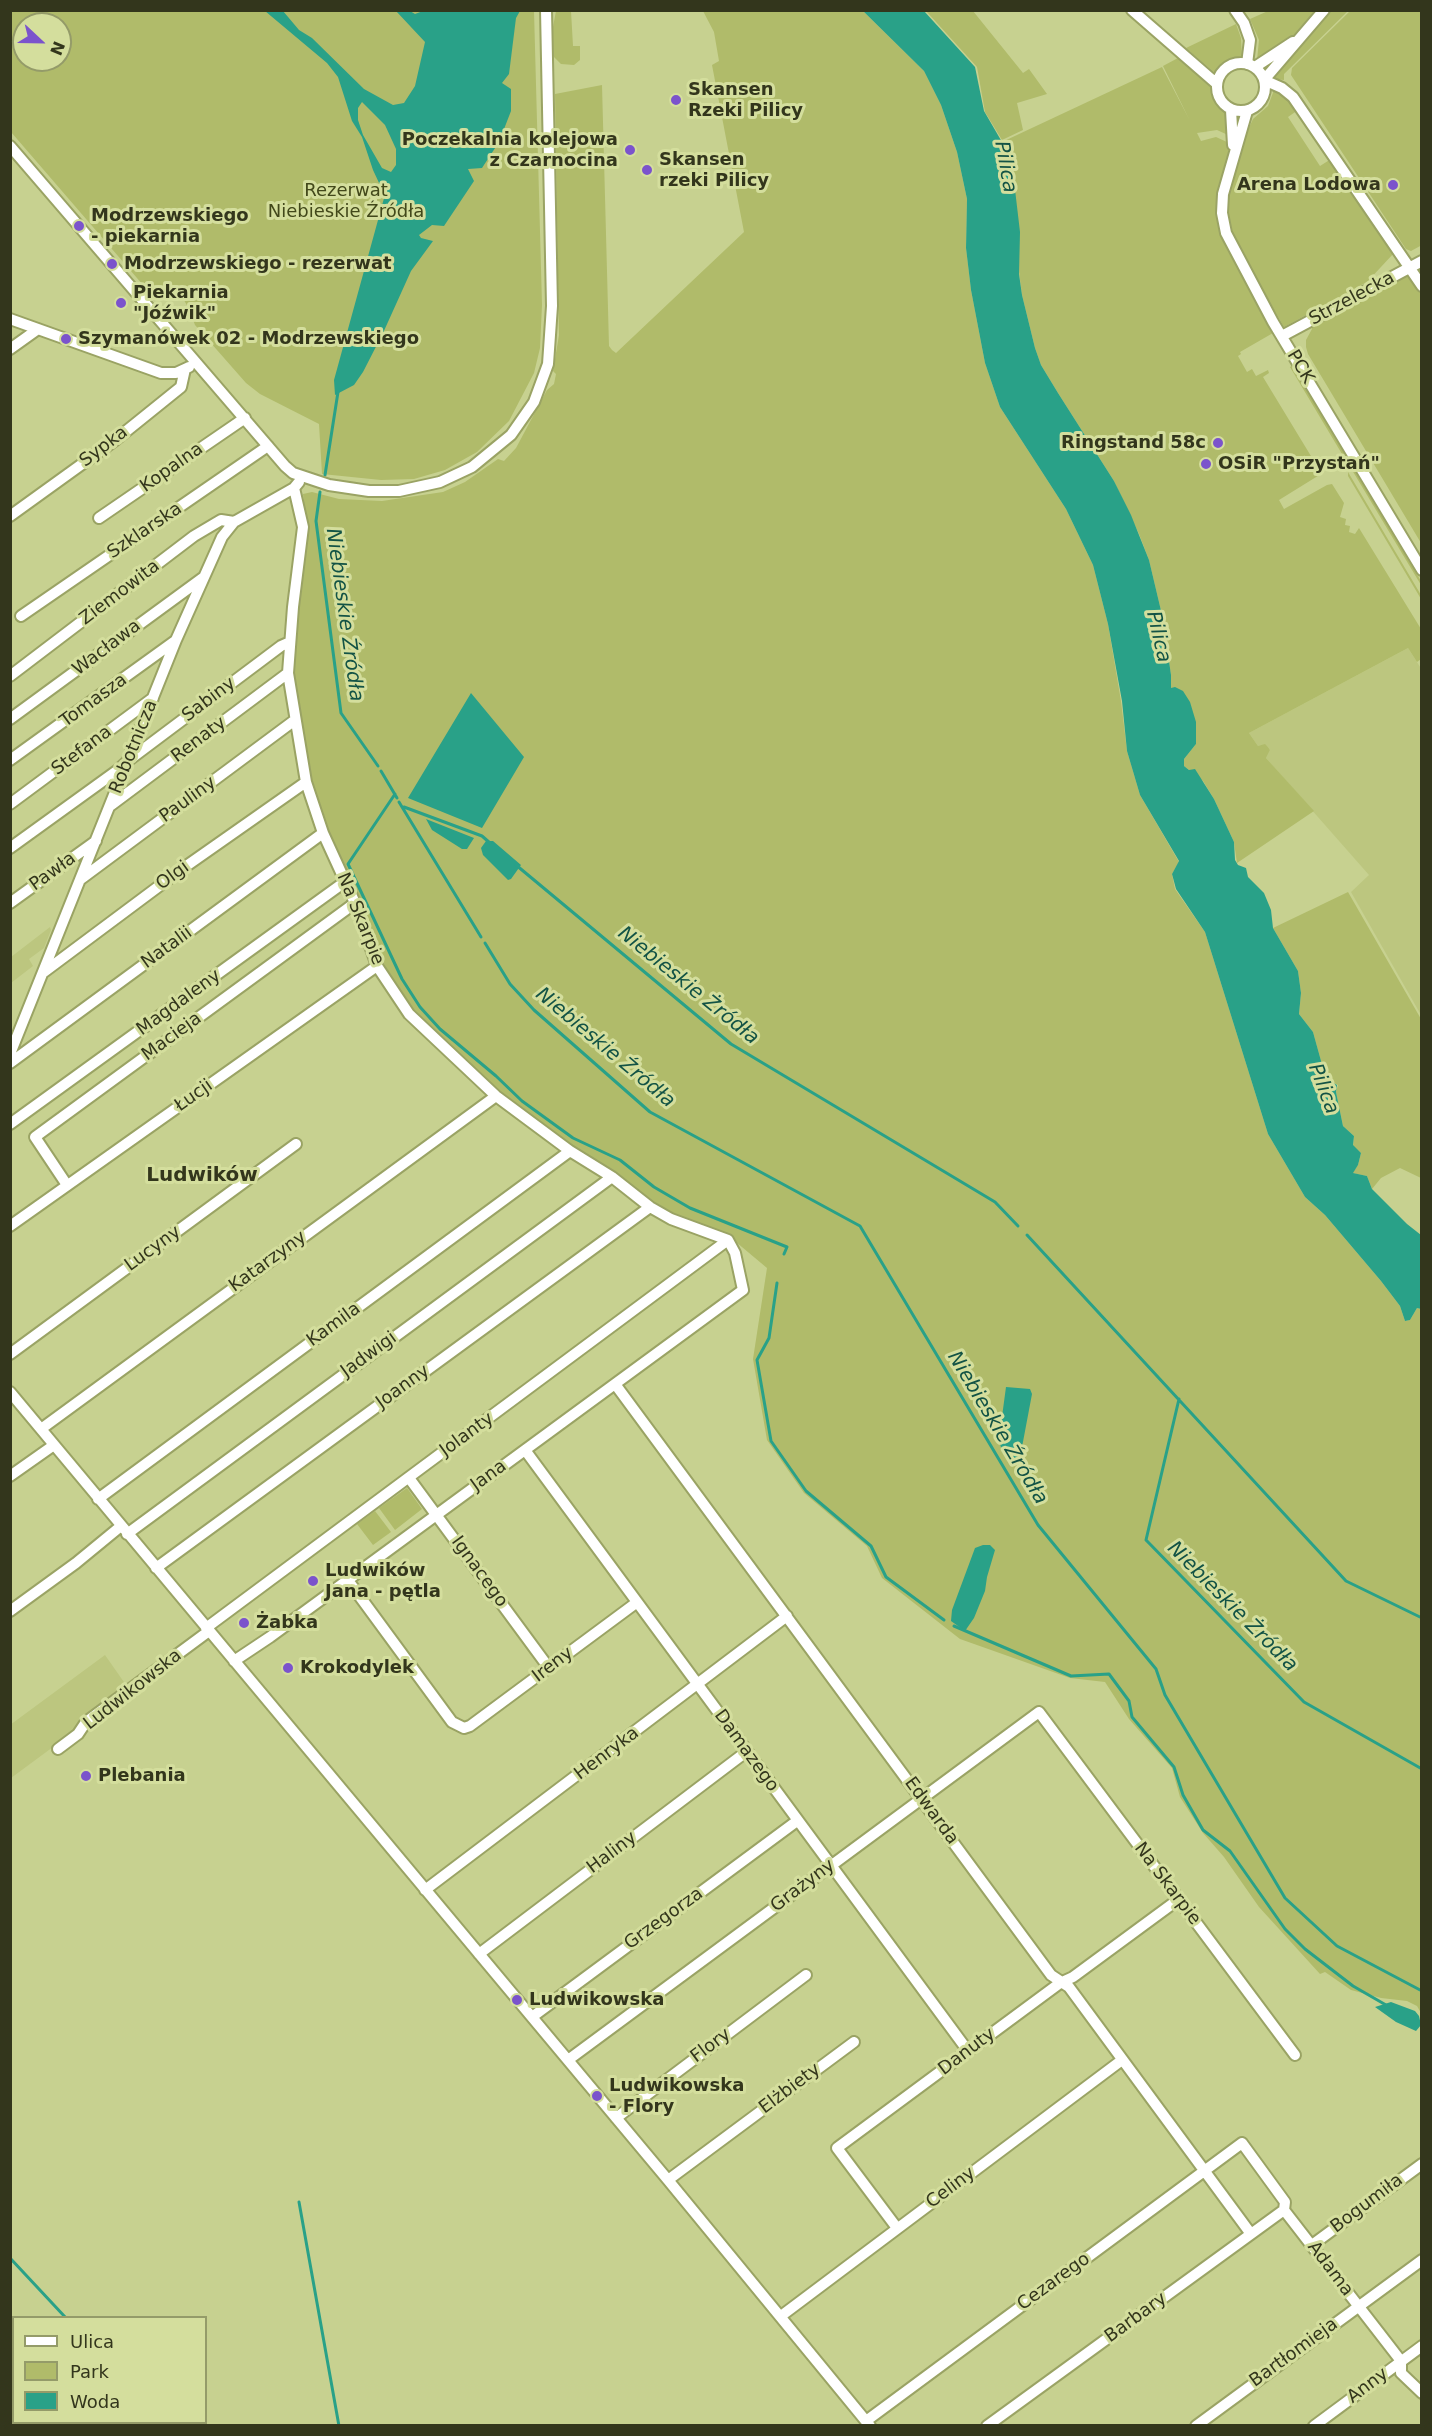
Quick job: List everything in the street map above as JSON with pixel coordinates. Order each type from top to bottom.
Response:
[{"type":"street","points":[[10,146],[285,466],[304,478],[344,488],[381,492],[440,483],[472,467],[492,453],[511,435],[534,402],[548,364],[552,328],[546,10]]},
{"type":"street","points":[[1132,10],[1217,84]]},
{"type":"street","points":[[1235,10],[1244,23],[1250,40],[1251,65],[1264,80],[1282,88],[1293,97],[1422,286]]},
{"type":"street","points":[[1306,34],[1251,65],[1231,65],[1219,76],[1217,84],[1220,99],[1231,110],[1247,111],[1254,108],[1264,96],[1264,80],[1306,34],[1324,10]]},
{"type":"street","name":"PCK","points":[[1231,110],[1234,152]]},
{"type":"street","name":"PCK","points":[[1247,111],[1223,194],[1222,213],[1226,233],[1282,336],[1422,570]]},
{"type":"street","name":"Strzelecka","points":[[1282,336],[1422,261]]},
{"type":"street","points":[[10,319],[161,373],[176,373],[196,362]]},
{"type":"street","points":[[10,350],[38,329]]},
{"type":"street","name":"Sypka","points":[[10,516],[114,441],[181,387],[185,369]]},
{"type":"street","name":"Kopalna","points":[[99,518],[245,418]]},
{"type":"street","name":"Szklarska","points":[[21,616],[268,446]]},
{"type":"street","name":"Robotnicza","points":[[10,1054],[176,640],[222,537],[234,522],[294,488],[304,478]]},
{"type":"street","name":"Na Skarpie","points":[[294,488],[303,527],[288,673],[295,720],[306,782],[323,833],[355,903],[377,966],[410,1014],[496,1096],[570,1151],[612,1177],[650,1207],[671,1219],[728,1240]]},
{"type":"street","name":"Ziemowita","points":[[10,676],[194,536],[221,520],[234,522]]},
{"type":"street","name":"Wacława","points":[[10,719],[204,577]]},
{"type":"street","name":"Tomasza","points":[[10,760],[176,640]]},
{"type":"street","name":"Sabiny","points":[[10,848],[118,770],[129,759],[281,646],[290,642]]},
{"type":"street","name":"Renaty","points":[[110,807],[288,673]]},
{"type":"street","name":"Stefana","points":[[10,804],[153,698]]},
{"type":"street","name":"Pauliny","points":[[81,879],[295,720]]},
{"type":"street","name":"Olgi","points":[[43,973],[182,869],[306,782]]},
{"type":"street","name":"Natalii","points":[[10,1063],[323,833]]},
{"type":"street","name":"Pawła","points":[[10,903],[96,841]]},
{"type":"street","name":"Magdaleny","points":[[10,1124],[346,881]]},
{"type":"street","name":"Macieja","points":[[67,1185],[35,1137],[355,903]]},
{"type":"street","name":"Łucji","points":[[10,1226],[377,966]]},
{"type":"street","name":"Katarzyny","points":[[41,1430],[496,1096]]},
{"type":"street","name":"Lucyny","points":[[10,1354],[296,1144]]},
{"type":"street","name":"Kamila","points":[[99,1499],[570,1151]]},
{"type":"street","name":"Jadwigi","points":[[124,1530],[612,1177]]},
{"type":"street","name":"Joanny","points":[[156,1568],[650,1207]]},
{"type":"street","name":"Jana","points":[[234,1661],[744,1290],[735,1253],[728,1240]]},
{"type":"street","name":"Jolanty","points":[[208,1630],[728,1240]]},
{"type":"street","name":"Edwarda","points":[[615,1384],[1051,1975],[1069,1987],[1251,2234]]},
{"type":"street","points":[[10,1392],[868,2423]]},
{"type":"street","points":[[10,1476],[54,1445]]},
{"type":"street","name":"Damazego","points":[[525,1450],[968,2051]]},
{"type":"street","name":"Ignacego","points":[[409,1478],[549,1668]]},
{"type":"street","points":[[10,1611],[124,1530]]},
{"type":"street","name":"Ireny","points":[[347,1579],[452,1722],[464,1728],[470,1726],[636,1603]]},
{"type":"street","name":"Henryka","points":[[425,1890],[787,1617]]},
{"type":"street","name":"Ludwikowska","points":[[58,1749],[78,1734],[86,1722],[208,1630]]},
{"type":"street","name":"Na Skarpie","points":[[1039,1712],[1295,2055]]},
{"type":"street","name":"Grażyny","points":[[568,2060],[1039,1712]]},
{"type":"street","name":"Haliny","points":[[479,1954],[746,1752]]},
{"type":"street","name":"Grzegorza","points":[[532,2017],[797,1821]]},
{"type":"street","name":"Danuty","points":[[897,2228],[837,2148],[1060,1983],[1073,1977],[1179,1899]]},
{"type":"street","name":"Flory","points":[[616,2118],[806,1975]]},
{"type":"street","name":"Elżbiety","points":[[668,2180],[854,2042]]},
{"type":"street","name":"Celiny","points":[[781,2316],[1122,2060]]},
{"type":"street","name":"Cezarego","points":[[868,2423],[1242,2143]]},
{"type":"street","name":"Adama","points":[[1242,2143],[1285,2202],[1284,2210],[1401,2361],[1401,2373],[1422,2393]]},
{"type":"street","name":"Bogumiła","points":[[1312,2245],[1422,2164]]},
{"type":"street","name":"Barbary","points":[[987,2426],[1284,2210]]},
{"type":"street","name":"Bartłomieja","points":[[1196,2426],[1422,2260]]},
{"type":"street","name":"Anny","points":[[1314,2426],[1422,2346]]},
{"type":"shaded area","points":[[1408,648],[1422,670],[1421,1015],[1351,892],[1369,875],[1266,758],[1270,750],[1268,747],[1258,746],[1249,733]]},
{"type":"shaded area","points":[[50,927],[44,948],[29,959],[33,966],[11,983],[11,957]]},
{"type":"shaded area","points":[[105,1655],[126,1685],[82,1717],[76,1730],[11,1778],[10,1725]]},
{"type":"green space","name":"Rezerwat Niebieskie Źródła","points":[[10,11],[534,11],[542,305],[540,348],[534,373],[509,421],[477,452],[445,470],[414,479],[381,480],[322,474],[319,424],[260,394],[246,383],[195,325],[178,290],[162,285],[143,285],[11,132]]},
{"type":"green space","points":[[556,11],[571,11],[573,46],[580,46],[580,60],[574,65],[561,64],[552,55],[552,32]]},
{"type":"green space","points":[[703,11],[863,11],[924,71],[941,105],[957,152],[967,199],[966,248],[971,290],[985,363],[1000,407],[1066,509],[1093,565],[1108,624],[1127,751],[1140,795],[1179,862],[1172,874],[1175,889],[1205,932],[1268,1134],[1305,1197],[1325,1215],[1381,1281],[1400,1306],[1405,1321],[1410,1320],[1417,1308],[1421,1309],[1421,2013],[1417,2006],[1407,2001],[1381,1998],[1351,1990],[1325,1972],[1320,1974],[1259,1907],[1224,1857],[1203,1833],[1180,1797],[1172,1768],[1129,1719],[1105,1682],[1070,1678],[960,1639],[882,1578],[867,1546],[804,1493],[767,1440],[753,1359],[767,1268],[730,1237],[672,1218],[570,1147],[495,1090],[421,1021],[402,998],[382,960],[349,879],[325,830],[308,778],[291,673],[306,520],[303,494],[312,492],[339,499],[382,501],[443,492],[465,482],[498,459],[504,461],[516,448],[547,390],[554,384],[556,374],[553,371],[559,335],[555,94],[602,85],[609,346],[616,353],[744,232],[712,65],[719,61],[714,32]]},
{"type":"green space","points":[[926,11],[973,11],[1023,73],[1029,69],[1047,94],[1017,103],[1023,130],[1002,140],[985,112],[977,67]]},
{"type":"green space","points":[[1268,11],[1348,11],[1284,74],[1284,80],[1274,79],[1257,60],[1259,40],[1250,19]]},
{"type":"green space","name":"Arena Lodowa","points":[[1350,11],[1421,11],[1422,245],[1411,251],[1406,249],[1291,75],[1292,68]]},
{"type":"green space","points":[[1236,24],[1241,38],[1242,58],[1231,58],[1221,64],[1215,73],[1186,48]]},
{"type":"green space","name":"OSiR \"Przystań\"","points":[[1178,58],[1200,75],[1212,89],[1220,108],[1227,115],[1228,135],[1217,130],[1197,133],[1201,141],[1216,137],[1227,142],[1229,152],[1218,199],[1222,236],[1273,330],[1273,333],[1240,352],[1238,356],[1247,372],[1252,369],[1256,376],[1268,370],[1269,373],[1263,377],[1317,466],[1323,462],[1325,465],[1321,474],[1279,500],[1284,509],[1332,484],[1344,503],[1340,517],[1346,519],[1345,525],[1350,526],[1349,532],[1355,534],[1359,528],[1421,629],[1421,659],[1417,662],[1408,648],[1249,733],[1258,746],[1265,744],[1268,747],[1270,750],[1266,758],[1314,811],[1237,863],[1234,842],[1214,799],[1203,781],[1184,766],[1184,759],[1196,744],[1171,689],[1163,619],[1149,560],[1139,534],[1114,481],[1041,365],[1035,348],[1022,295],[1002,142],[1162,67],[1189,119],[1163,66]]},
{"type":"green space","points":[[1274,90],[1291,100],[1298,110],[1288,117],[1320,166],[1331,159],[1394,253],[1367,282],[1284,327],[1233,239],[1227,211],[1227,199],[1237,154],[1253,119],[1268,106]]},
{"type":"green space","points":[[1421,265],[1421,543],[1308,354],[1306,340],[1312,329],[1311,326]]},
{"type":"green space","points":[[1292,366],[1346,456],[1345,459],[1290,367]]},
{"type":"green space","points":[[1352,470],[1355,471],[1421,581],[1421,585]]},
{"type":"green space","points":[[1348,472],[1421,595],[1421,599],[1348,476]]},
{"type":"green space","points":[[1348,892],[1421,1019],[1421,1178],[1400,1168],[1381,1178],[1372,1189],[1367,1176],[1352,1173],[1358,1165],[1361,1153],[1353,1146],[1354,1136],[1343,1126],[1336,1092],[1338,1085],[1330,1081],[1323,1068],[1313,1032],[1299,1014],[1301,993],[1298,971],[1273,928]]},
{"type":"green space","points":[[407,1488],[422,1509],[395,1530],[379,1508]]},
{"type":"green space","points":[[375,1511],[391,1532],[373,1545],[357,1524]]},
{"type":"water","points":[[265,11],[283,11],[299,30],[312,38],[364,89],[393,105],[404,103],[415,86],[425,42],[396,11],[410,11],[415,14],[423,11],[520,11],[516,18],[509,74],[502,83],[511,89],[511,111],[499,142],[482,168],[468,169],[474,181],[444,226],[432,225],[419,235],[421,238],[433,241],[411,271],[363,372],[354,385],[335,395],[334,380],[386,191],[380,185],[362,137],[352,121],[338,77],[327,63]],"holes":[[[362,102],[385,125],[396,149],[396,165],[391,172],[382,168],[363,135],[358,120],[358,108]]]},
{"type":"water","name":"Pilica","points":[[863,11],[924,11],[975,67],[984,111],[1012,164],[1020,232],[1019,274],[1022,295],[1041,365],[1114,481],[1149,560],[1163,619],[1171,688],[1175,687],[1183,691],[1190,702],[1196,722],[1196,744],[1184,759],[1184,766],[1189,770],[1195,769],[1214,799],[1234,842],[1235,860],[1238,865],[1246,868],[1248,877],[1264,893],[1271,910],[1273,928],[1298,971],[1301,993],[1299,1014],[1313,1032],[1323,1068],[1330,1081],[1337,1085],[1336,1092],[1343,1126],[1354,1136],[1353,1145],[1361,1153],[1353,1173],[1367,1176],[1372,1189],[1421,1235],[1421,1309],[1417,1308],[1410,1320],[1405,1321],[1400,1306],[1381,1281],[1325,1215],[1305,1197],[1268,1134],[1205,932],[1176,889],[1172,874],[1179,861],[1140,795],[1127,751],[1122,701],[1108,624],[1093,565],[1066,509],[1000,407],[985,363],[971,290],[966,248],[967,199],[957,152],[941,105],[924,71]]},
{"type":"water","points":[[471,693],[524,757],[482,828],[408,798]]},
{"type":"water","points":[[426,819],[474,838],[467,849],[462,849],[432,830]]},
{"type":"water","points":[[486,841],[493,841],[521,865],[511,879],[508,880],[483,855],[481,848]]},
{"type":"water","points":[[1006,1387],[1030,1389],[1032,1394],[1019,1463],[1015,1465],[1002,1452],[999,1439]]},
{"type":"water","points":[[990,1545],[995,1550],[985,1591],[974,1618],[965,1631],[951,1621],[952,1610],[975,1548]]},
{"type":"water","points":[[1391,2002],[1415,2011],[1421,2025],[1416,2031],[1396,2022],[1375,2007]]},
{"type":"waterway","name":"Niebieskie Źródła","points":[[325,475],[338,392]]},
{"type":"waterway","name":"Niebieskie Źródła","points":[[320,492],[316,521],[341,713],[378,766]]},
{"type":"waterway","name":"Niebieskie Źródła","points":[[381,771],[397,798]]},
{"type":"waterway","points":[[395,794],[348,864],[402,979],[420,1007],[440,1029],[522,1101],[573,1138],[620,1160],[654,1187],[690,1208],[787,1247],[784,1254]]},
{"type":"waterway","name":"Niebieskie Źródła","points":[[399,802],[481,937]]},
{"type":"waterway","name":"Niebieskie Żródła","points":[[404,807],[482,836],[490,843]]},
{"type":"waterway","name":"Niebieskie Żródła","points":[[516,865],[731,1044],[995,1202],[1018,1226]]},
{"type":"waterway","name":"Niebieskie Źródła","points":[[485,943],[510,984],[534,1010],[650,1112],[860,1226],[1038,1525],[1156,1669],[1165,1695],[1285,1898],[1337,1946],[1422,1991]]},
{"type":"waterway","name":"Niebieskie Żródła","points":[[1027,1235],[1346,1581],[1422,1618]]},
{"type":"waterway","points":[[777,1283],[769,1338],[757,1360],[771,1441],[806,1491],[871,1546],[886,1577],[944,1620]]},
{"type":"waterway","name":"Niebieskie Żródła","points":[[1179,1399],[1146,1540],[1304,1702],[1422,1769]]},
{"type":"waterway","points":[[954,1626],[1071,1676],[1109,1674],[1129,1701],[1132,1717],[1174,1767],[1183,1795],[1203,1830],[1230,1851],[1285,1929],[1305,1949],[1353,1986],[1386,2005]]},
{"type":"waterway","points":[[299,2202],[339,2426]]},
{"type":"waterway","points":[[10,2258],[64,2316]]},
{"type":"place","name":"Skansen Rzeki Pilicy","points":[[676,100]]},
{"type":"place","name":"Poczekalnia kolejowa z Czarnocina","points":[[630,150]]},
{"type":"place","name":"Skansen rzeki Pilicy","points":[[647,170]]},
{"type":"place","name":"Arena Lodowa","points":[[1393,185]]},
{"type":"place","name":"Modrzewskiego - piekarnia","points":[[79,226]]},
{"type":"place","name":"Modrzewskiego - rezerwat","points":[[112,264]]},
{"type":"place","name":"Piekarnia \"Jóźwik\"","points":[[121,303]]},
{"type":"place","name":"Szymanówek 02 - Modrzewskiego","points":[[66,339]]},
{"type":"place","name":"Ringstand 58c","points":[[1218,443]]},
{"type":"place","name":"OSiR \"Przystań\"","points":[[1206,464]]},
{"type":"place","name":"Ludwików Jana - pętla","points":[[313,1581]]},
{"type":"place","name":"Żabka","points":[[244,1623]]},
{"type":"place","name":"Krokodylek","points":[[288,1668]]},
{"type":"place","name":"Plebania","points":[[86,1776]]},
{"type":"place","name":"Ludwikowska","points":[[517,2000]]},
{"type":"place","name":"Ludwikowska - Flory","points":[[597,2096]]},
{"type":"district","name":"Ludwików","points":[[202,1176]]}]
